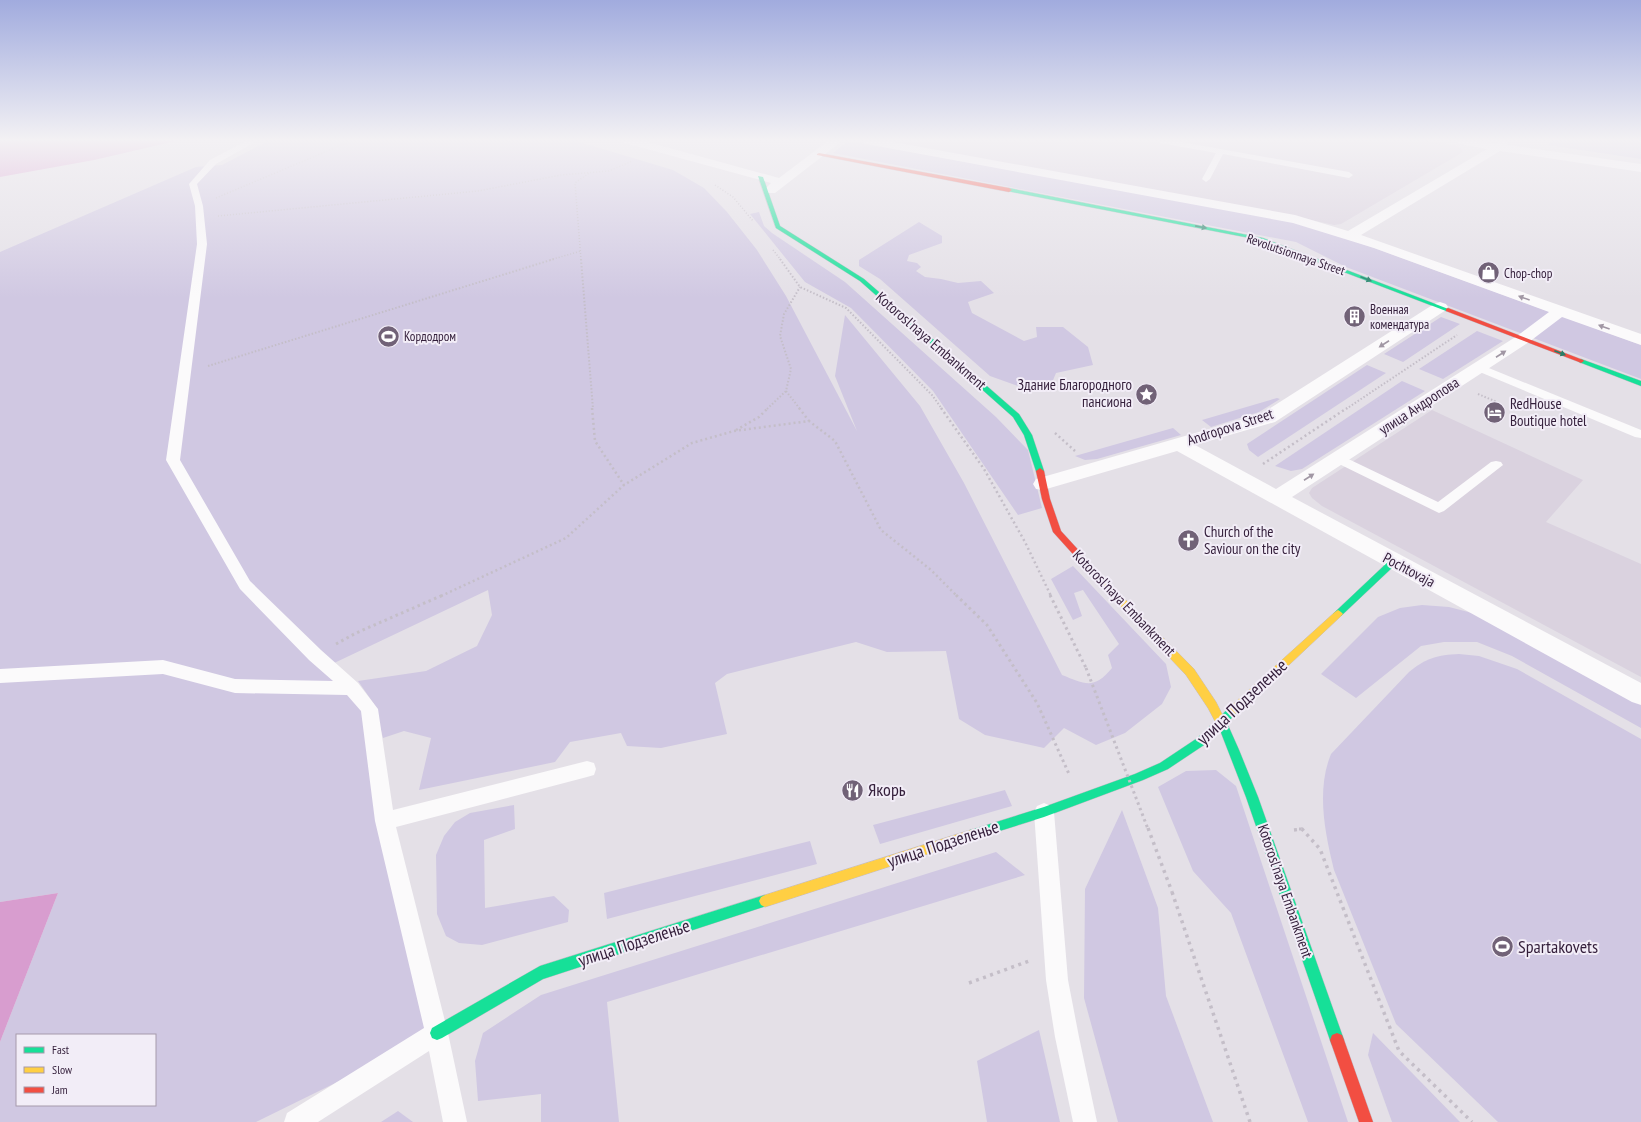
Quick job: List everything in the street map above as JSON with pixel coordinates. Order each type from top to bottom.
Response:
[{"type":"street","name":"Revolutsionnaya Street","points":[[1024,193],[1261,239],[1641,384]]},
{"type":"street","name":"Revolutsionnaya Street","points":[[1171,193],[1290,218],[1379,245],[1641,340]]},
{"type":"street","points":[[1350,236],[1420,193]]},
{"type":"street","name":"Kotorosl'naya Embankment","points":[[766,194],[779,229],[862,280],[1016,416],[1025,428],[1032,443],[1052,523],[1060,537],[1190,672],[1212,705],[1243,772],[1366,1122]]},
{"type":"street","name":"Andropova Street","points":[[1043,484],[1273,415],[1440,307]]},
{"type":"street","name":"улица Андропова","points":[[1276,498],[1479,368],[1523,339],[1560,311]]},
{"type":"street","name":"Pochtovaja","points":[[1178,444],[1393,562],[1641,694]]},
{"type":"street","name":"улица Подзеленье","points":[[437,1033],[540,973],[1044,812],[1078,798],[1149,774],[1170,764],[1186,755],[1393,562]]},
{"type":"lane","points":[[195,193],[200,212],[202,244],[173,460],[245,585],[315,655],[352,688],[370,709],[385,821],[437,1033],[455,1122]]},
{"type":"lane","points":[[1479,368],[1640,434]]},
{"type":"lane","points":[[1338,458],[1439,508],[1496,465]]},
{"type":"lane","points":[[0,676],[163,667],[235,686],[352,688]]},
{"type":"lane","points":[[385,821],[587,769]]},
{"type":"lane","points":[[1044,812],[1055,953],[1067,1037],[1085,1122]]},
{"type":"lane","points":[[296,1122],[437,1033]]},
{"type":"path","points":[[200,212],[240,193]]},
{"type":"path","points":[[200,212],[447,193]]},
{"type":"path","points":[[576,193],[596,441],[624,485]]},
{"type":"path","points":[[727,193],[733,197],[753,222]]},
{"type":"path","points":[[770,245],[800,287],[846,308],[932,395],[984,469],[1025,542],[1086,668],[1172,892],[1250,1122]]},
{"type":"path","points":[[184,373],[580,251]]},
{"type":"path","points":[[734,431],[759,417],[786,391],[791,369],[780,336],[784,314],[800,287]]},
{"type":"path","points":[[1263,464],[1458,335]]},
{"type":"path","points":[[786,391],[809,421],[835,441],[881,530],[931,570],[987,625],[1036,703],[1064,761],[1078,798]]},
{"type":"path","points":[[1476,393],[1497,402]]},
{"type":"path","points":[[315,655],[356,633],[481,578],[566,538],[624,485],[692,443],[734,431],[809,421]]},
{"type":"path","points":[[1265,833],[1302,829],[1320,849],[1399,1051],[1472,1122]]},
{"type":"path","points":[[969,983],[1055,953]]},
{"type":"shaded area","points":[[135,193],[709,193],[727,212],[757,250],[786,296],[857,431],[835,376],[845,315],[920,406],[964,483],[1062,675],[1083,683],[1100,680],[1112,668],[1108,655],[1119,644],[1083,590],[1074,593],[1082,616],[1073,620],[1051,579],[1073,566],[1166,664],[1171,687],[1162,704],[1125,733],[1096,745],[1064,728],[1044,748],[985,735],[959,719],[946,651],[887,652],[856,642],[727,674],[715,683],[727,734],[661,748],[627,746],[621,733],[570,742],[555,762],[419,790],[431,738],[404,731],[383,738],[374,704],[358,681],[426,671],[477,646],[492,615],[488,590],[330,665],[369,709],[437,1033],[256,1122],[0,1122],[0,1042],[58,893],[0,902],[0,252]]},
{"type":"shaded area","points":[[1043,193],[1142,193],[1291,220],[1377,249],[1641,345],[1641,379],[1346,267],[1296,242]]},
{"type":"shaded area","points":[[1169,193],[1393,193],[1341,224],[1334,225]]},
{"type":"shaded area","points":[[759,212],[764,226],[772,233],[845,282],[996,417],[1028,450],[1042,508],[1018,515],[933,391],[851,308],[805,282],[750,214]]},
{"type":"shaded area","points":[[919,222],[942,236],[942,243],[909,255],[907,261],[917,263],[921,267],[916,271],[925,277],[958,283],[981,281],[994,293],[968,302],[972,313],[1024,341],[1037,337],[1036,327],[1063,327],[1088,347],[1093,365],[1056,373],[1051,385],[1029,390],[990,376],[880,279],[859,266],[859,260]]},
{"type":"shaded area","points":[[1441,317],[1460,324],[1403,362],[1384,354]]},
{"type":"shaded area","points":[[1477,331],[1503,341],[1443,379],[1419,369]]},
{"type":"shaded area","points":[[1367,365],[1386,373],[1258,457],[1249,450],[1247,444]]},
{"type":"shaded area","points":[[1402,381],[1425,391],[1302,469],[1291,471],[1275,466]]},
{"type":"shaded area","points":[[1277,398],[1280,399],[1259,412],[1211,427],[1202,420]]},
{"type":"shaded area","points":[[1432,410],[1583,480],[1546,522],[1641,564],[1641,677],[1322,506],[1312,498],[1309,493],[1312,488]]},
{"type":"shaded area","points":[[1173,428],[1181,435],[1097,459],[1085,460],[1075,456]]},
{"type":"shaded area","points":[[1422,605],[1449,607],[1476,614],[1641,704],[1641,728],[1512,656],[1477,642],[1444,642],[1421,646],[1356,698],[1321,674],[1378,617],[1400,608]]},
{"type":"shaded area","name":"Spartakovets","points":[[1459,654],[1479,656],[1517,669],[1641,739],[1641,1122],[1498,1122],[1396,1024],[1334,870],[1325,827],[1323,797],[1326,768],[1331,754],[1409,672],[1426,660],[1444,655]]},
{"type":"shaded area","points":[[1216,770],[1236,786],[1348,1122],[1308,1122],[1231,913],[1193,871],[1158,787],[1186,771]]},
{"type":"shaded area","points":[[1005,790],[1012,806],[880,844],[873,825]]},
{"type":"shaded area","points":[[514,805],[515,829],[484,840],[485,908],[554,896],[569,910],[568,922],[482,945],[459,943],[446,936],[437,914],[436,855],[444,836],[455,822],[470,813]]},
{"type":"shaded area","points":[[1122,810],[1158,908],[1166,996],[1213,1122],[1118,1122],[1084,998],[1085,889]]},
{"type":"shaded area","points":[[810,841],[817,864],[607,919],[604,893]]},
{"type":"shaded area","points":[[996,852],[1025,875],[607,1002],[619,1122],[541,1122],[541,1094],[478,1101],[475,1061],[483,1033],[541,995]]},
{"type":"shaded area","points":[[58,893],[0,1042],[0,902]]},
{"type":"shaded area","points":[[1039,1030],[1060,1122],[987,1122],[977,1061]]},
{"type":"shaded area","points":[[1373,1033],[1460,1122],[1392,1122],[1368,1055]]},
{"type":"shaded area","points":[[398,1111],[413,1122],[381,1122]]},
{"type":"traffic: fast","points":[[766,193],[778,227],[862,280],[1016,416],[1028,435],[1040,471]]},
{"type":"traffic: fast","points":[[1026,193],[1261,239],[1448,310]]},
{"type":"traffic: fast","points":[[1581,361],[1641,384]]},
{"type":"traffic: fast","points":[[1338,614],[1393,562]]},
{"type":"traffic: fast","points":[[974,834],[1044,812],[1139,777],[1164,766],[1200,742],[1234,710]]},
{"type":"traffic: fast","points":[[1221,722],[1234,750],[1252,797],[1337,1040]]},
{"type":"traffic: fast","points":[[437,1033],[540,973],[765,901]]},
{"type":"traffic: slow","points":[[1102,581],[1190,672],[1212,705],[1221,722]]},
{"type":"traffic: slow","points":[[1234,710],[1338,614]]},
{"type":"traffic: slow","points":[[765,901],[974,834]]},
{"type":"traffic: jam","points":[[1448,310],[1581,361]]},
{"type":"traffic: jam","points":[[1040,471],[1046,499],[1057,532],[1102,581]]},
{"type":"traffic: jam","points":[[1337,1040],[1366,1122]]},
{"type":"place","name":"Chop-chop","points":[[1489,273]]},
{"type":"place","name":"Военная комендатура","points":[[1355,316]]},
{"type":"place","name":"Кордодром","points":[[389,336]]},
{"type":"place","name":"Здание Благородного пансиона","points":[[1147,394]]},
{"type":"place","name":"RedHouse Boutique hotel","points":[[1494,413]]},
{"type":"place","name":"Church of the Saviour on the city","points":[[1188,541]]},
{"type":"place","name":"Якорь","points":[[853,790]]},
{"type":"place","name":"Spartakovets","points":[[1503,947]]}]
